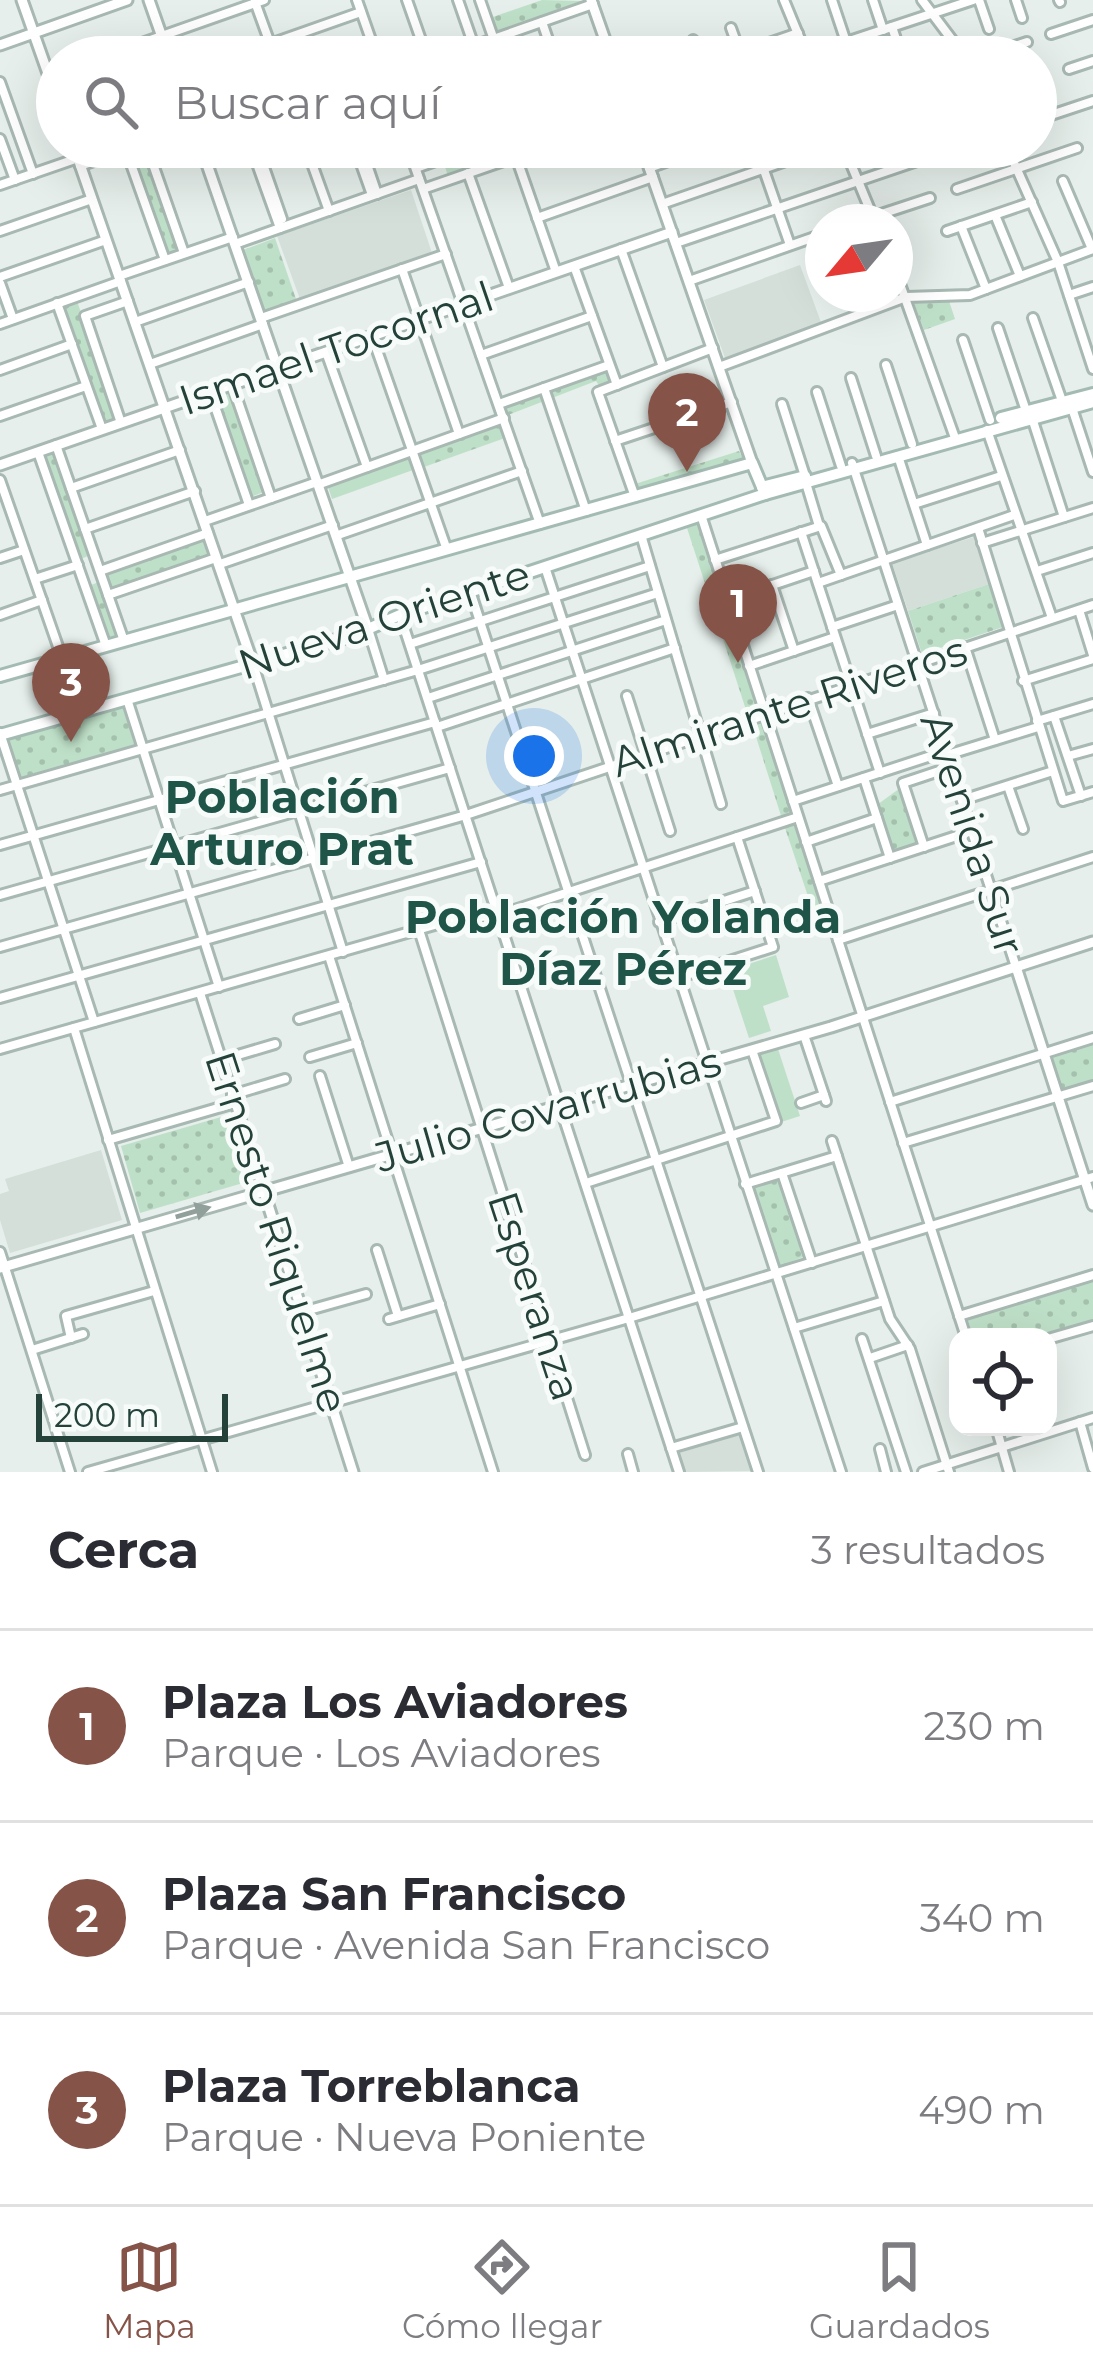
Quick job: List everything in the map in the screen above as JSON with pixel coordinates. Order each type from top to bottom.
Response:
[{"type":"main road","points":[[849,466],[1093,398]]},
{"type":"main road","points":[[849,466],[953,435]]},
{"type":"main road","points":[[0,676],[752,464],[763,491]]},
{"type":"main road","name":"Nueva Oriente","points":[[0,734],[368,629],[763,491],[849,466]]},
{"type":"street","points":[[22,0],[36,37]]},
{"type":"street","points":[[0,45],[127,0]]},
{"type":"street","points":[[149,0],[162,36],[258,1],[268,36]]},
{"type":"street","points":[[357,0],[368,36]]},
{"type":"street","points":[[407,0],[420,36]]},
{"type":"street","points":[[458,0],[471,36]]},
{"type":"street","points":[[480,0],[493,36]]},
{"type":"street","points":[[784,0],[799,36]]},
{"type":"street","points":[[832,0],[844,36]]},
{"type":"street","points":[[873,0],[892,36]]},
{"type":"street","points":[[922,0],[947,36]]},
{"type":"street","points":[[864,36],[972,0],[988,29]]},
{"type":"street","points":[[1016,0],[1022,18]]},
{"type":"street","points":[[502,36],[592,2],[604,36]]},
{"type":"street","points":[[293,36],[361,12]]},
{"type":"street","points":[[1051,34],[1093,20]]},
{"type":"street","points":[[542,22],[547,36]]},
{"type":"street","points":[[730,28],[733,36]]},
{"type":"street","points":[[789,36],[798,33]]},
{"type":"street","points":[[1069,69],[1093,61]]},
{"type":"street","points":[[0,82],[32,174]]},
{"type":"street","points":[[1057,113],[1093,101]]},
{"type":"street","points":[[0,139],[15,180]]},
{"type":"street","points":[[1057,155],[1077,148]]},
{"type":"street","points":[[0,185],[48,168]]},
{"type":"street","points":[[81,168],[236,609],[344,952]]},
{"type":"street","points":[[136,168],[165,260]]},
{"type":"street","points":[[154,168],[184,254]]},
{"type":"street","points":[[208,168],[384,680]]},
{"type":"street","points":[[261,168],[282,227]]},
{"type":"street","points":[[314,168],[329,211]]},
{"type":"street","points":[[365,168],[375,195]]},
{"type":"street","points":[[416,168],[540,524]]},
{"type":"street","points":[[0,323],[165,260],[375,195],[483,168]]},
{"type":"street","points":[[520,168],[556,272]]},
{"type":"street","points":[[650,168],[752,464]]},
{"type":"street","points":[[537,218],[660,168]]},
{"type":"street","points":[[662,204],[766,168]]},
{"type":"street","points":[[852,168],[867,204]]},
{"type":"street","points":[[674,237],[894,168]]},
{"type":"street","points":[[957,189],[1020,168]]},
{"type":"street","points":[[763,169],[790,245]]},
{"type":"street","points":[[1017,169],[1058,262],[1093,369]]},
{"type":"street","points":[[468,173],[509,288]]},
{"type":"street","points":[[913,297],[964,296],[1093,249],[1063,181]]},
{"type":"street","points":[[913,204],[930,198]]},
{"type":"street","points":[[0,231],[92,199]]},
{"type":"street","points":[[947,231],[1032,202]]},
{"type":"street","points":[[995,215],[1020,276]]},
{"type":"street","points":[[961,226],[986,289]]},
{"type":"street","name":"Ismael Tocornal","points":[[0,465],[621,249],[674,237]]},
{"type":"street","points":[[13,319],[0,280],[106,240]]},
{"type":"street","points":[[689,281],[805,240]]},
{"type":"street","points":[[621,249],[663,367]]},
{"type":"street","points":[[150,364],[446,254]]},
{"type":"street","points":[[574,266],[616,385]]},
{"type":"street","points":[[402,269],[459,434]]},
{"type":"street","points":[[135,322],[249,282]]},
{"type":"street","points":[[1069,295],[1093,287]]},
{"type":"street","points":[[121,423],[85,316],[128,301]]},
{"type":"street","points":[[57,303],[102,429]]},
{"type":"street","points":[[719,367],[866,312]]},
{"type":"street","points":[[911,312],[953,435]]},
{"type":"street","points":[[481,355],[592,316]]},
{"type":"street","points":[[1033,318],[1093,472]]},
{"type":"street","points":[[998,328],[1064,517]]},
{"type":"street","points":[[372,336],[448,550]]},
{"type":"street","points":[[963,340],[1001,476],[1052,619]]},
{"type":"street","points":[[0,370],[72,344]]},
{"type":"street","points":[[635,497],[598,392],[713,348]]},
{"type":"street","points":[[326,352],[367,467]]},
{"type":"street","points":[[499,404],[610,365]]},
{"type":"street","points":[[886,365],[912,445]]},
{"type":"street","points":[[851,378],[876,456]]},
{"type":"street","points":[[232,384],[272,497]]},
{"type":"street","points":[[0,416],[86,386]]},
{"type":"street","points":[[544,388],[586,511]]},
{"type":"street","points":[[210,392],[249,506]]},
{"type":"street","name":"Avenida Sur","points":[[817,392],[884,560],[1089,1179],[1093,1205]]},
{"type":"street","points":[[615,441],[732,402]]},
{"type":"street","points":[[782,404],[841,575]]},
{"type":"street","points":[[205,520],[503,418]]},
{"type":"street","points":[[56,445],[124,640]]},
{"type":"street","points":[[71,488],[180,450]]},
{"type":"street","points":[[38,452],[106,646]]},
{"type":"street","points":[[898,456],[927,545]]},
{"type":"street","points":[[108,595],[431,502],[522,470]]},
{"type":"street","points":[[914,504],[1001,476]]},
{"type":"street","points":[[0,480],[5,510],[62,658]]},
{"type":"street","points":[[85,529],[195,491]]},
{"type":"street","points":[[982,543],[1093,508]]},
{"type":"street","points":[[701,515],[963,1328]]},
{"type":"street","points":[[818,583],[1014,515]]},
{"type":"street","points":[[715,560],[821,526]]},
{"type":"street","points":[[978,528],[1063,802],[1093,792]]},
{"type":"street","points":[[801,532],[880,772]]},
{"type":"street","points":[[100,571],[209,533]]},
{"type":"street","points":[[641,535],[721,804]]},
{"type":"street","points":[[0,558],[24,550]]},
{"type":"street","points":[[1037,571],[1093,553]]},
{"type":"street","points":[[34,579],[77,565]]},
{"type":"street","points":[[545,566],[607,767],[842,1472]]},
{"type":"street","points":[[410,644],[650,566]]},
{"type":"street","points":[[728,600],[814,571]]},
{"type":"street","points":[[772,585],[794,651]]},
{"type":"street","points":[[470,591],[758,1472]]},
{"type":"street","points":[[0,790],[418,670],[658,592]]},
{"type":"street","points":[[0,615],[42,600]]},
{"type":"street","points":[[749,666],[898,605]]},
{"type":"street","name":"Almirante Riveros","points":[[0,947],[466,815],[1093,605]]},
{"type":"street","points":[[1023,681],[1093,657],[1079,610]]},
{"type":"street","points":[[400,615],[679,1472]]},
{"type":"street","points":[[427,698],[666,620]]},
{"type":"street","points":[[965,647],[995,740]]},
{"type":"street","points":[[0,845],[508,704],[675,648]]},
{"type":"street","points":[[627,696],[670,830]]},
{"type":"street","points":[[808,698],[838,786]]},
{"type":"street","points":[[127,699],[219,987]]},
{"type":"street","points":[[793,801],[995,740],[1093,704]]},
{"type":"street","points":[[868,734],[934,713]]},
{"type":"street","points":[[1054,716],[1081,796]]},
{"type":"street","points":[[0,734],[94,1022]]},
{"type":"street","points":[[1048,756],[1093,749]]},
{"type":"street","points":[[924,847],[903,783],[951,767]]},
{"type":"street","points":[[0,895],[450,768]]},
{"type":"street","points":[[962,800],[1053,772]]},
{"type":"street","points":[[864,778],[890,858]]},
{"type":"street","points":[[1008,786],[1023,829]]},
{"type":"street","points":[[0,1049],[419,930],[499,915],[798,817]]},
{"type":"street","points":[[806,842],[877,818]]},
{"type":"street","points":[[819,881],[972,831]]},
{"type":"street","points":[[677,977],[773,947],[737,837]]},
{"type":"street","points":[[838,940],[1093,857]]},
{"type":"street","points":[[0,998],[481,862]]},
{"type":"street","points":[[659,922],[755,891]]},
{"type":"street","name":"Esperanza","points":[[419,930],[585,1455]]},
{"type":"street","name":"Julio Covarrubias","points":[[2,1267],[804,1035],[1093,942]]},
{"type":"street","points":[[329,956],[493,1472]]},
{"type":"street","name":"Ernesto Riquelme","points":[[200,993],[353,1472]]},
{"type":"street","points":[[299,1019],[344,1005]]},
{"type":"street","points":[[74,1028],[212,1472]]},
{"type":"street","points":[[802,1102],[825,1098],[804,1035]]},
{"type":"street","points":[[890,1102],[1093,1038]]},
{"type":"street","points":[[310,1057],[356,1043]]},
{"type":"street","points":[[221,1060],[275,1044]]},
{"type":"street","points":[[586,1183],[776,1121],[752,1050]]},
{"type":"street","points":[[320,1076],[349,1167]]},
{"type":"street","points":[[108,1140],[285,1079]]},
{"type":"street","points":[[904,1143],[1093,1086]]},
{"type":"street","points":[[832,1141],[884,1301],[893,1326],[908,1345],[948,1468]]},
{"type":"street","points":[[745,1184],[837,1156]]},
{"type":"street","points":[[782,1173],[812,1262]]},
{"type":"street","points":[[88,1472],[629,1318],[1089,1179]]},
{"type":"street","points":[[377,1250],[393,1317],[440,1304]]},
{"type":"street","points":[[0,1252],[70,1472]]},
{"type":"street","points":[[959,1316],[1093,1275]]},
{"type":"street","points":[[71,1338],[66,1316],[154,1291]]},
{"type":"street","points":[[302,1312],[366,1294]]},
{"type":"street","points":[[794,1328],[884,1301]]},
{"type":"street","points":[[1057,1337],[1093,1326]]},
{"type":"street","points":[[32,1350],[82,1334]]},
{"type":"street","points":[[862,1340],[906,1472]]},
{"type":"street","points":[[870,1358],[908,1345]]},
{"type":"street","points":[[923,1472],[948,1468],[1093,1418]]},
{"type":"street","points":[[1080,1422],[1093,1468]]},
{"type":"street","points":[[671,1448],[743,1427]]},
{"type":"street","points":[[999,1436],[1009,1472]]},
{"type":"street","points":[[880,1449],[886,1472]]},
{"type":"street","points":[[628,1454],[633,1472]]},
{"type":"shaded area","points":[[411,190],[432,253],[300,299],[277,236]]},
{"type":"shaded area","points":[[800,265],[805,312],[817,312],[822,325],[725,358],[704,300]]},
{"type":"shaded area","points":[[974,537],[989,584],[908,611],[892,563]]},
{"type":"shaded area","points":[[101,1150],[122,1220],[10,1253],[0,1220],[0,1194],[9,1191],[5,1179]]},
{"type":"shaded area","points":[[740,1433],[752,1471],[685,1472],[679,1453]]},
{"type":"green space","points":[[542,0],[582,1],[497,31],[493,17]]},
{"type":"green space","points":[[134,168],[152,168],[181,252],[166,258]]},
{"type":"green space","points":[[445,168],[471,168],[448,176]]},
{"type":"green space","points":[[275,238],[297,302],[265,313],[243,250]]},
{"type":"green space","points":[[76,298],[117,419],[103,424],[61,303]]},
{"type":"green space","points":[[913,301],[949,301],[955,319],[924,330]]},
{"type":"green space","points":[[606,368],[612,383],[600,387],[596,381],[508,415],[505,406]]},
{"type":"green space","points":[[231,390],[266,491],[248,498],[214,397]]},
{"type":"green space","points":[[500,424],[505,438],[424,467],[419,452]]},
{"type":"green space","points":[[56,449],[93,554],[78,560],[43,453]]},
{"type":"green space","points":[[739,451],[744,460],[637,490],[635,484]]},
{"type":"green space","points":[[408,456],[413,470],[332,499],[327,484]]},
{"type":"green space","points":[[701,523],[760,709],[747,713],[687,528]]},
{"type":"green space","points":[[206,538],[213,556],[112,593],[105,574]]},
{"type":"green space","points":[[102,581],[120,635],[106,640],[88,586]]},
{"type":"green space","points":[[989,584],[1003,627],[922,654],[908,611]]},
{"type":"green space","points":[[122,705],[135,746],[21,778],[7,739]]},
{"type":"green space","points":[[762,721],[793,816],[782,819],[752,724]]},
{"type":"green space","points":[[903,786],[922,846],[891,856],[874,807]]},
{"type":"green space","points":[[795,821],[825,915],[815,917],[784,825]]},
{"type":"green space","points":[[776,955],[789,997],[763,1006],[771,1031],[749,1038],[727,971]]},
{"type":"green space","points":[[1093,1043],[1093,1083],[1059,1094],[1047,1058]]},
{"type":"green space","points":[[777,1046],[800,1116],[778,1123],[755,1054]]},
{"type":"green space","points":[[228,1115],[250,1181],[140,1213],[121,1146]]},
{"type":"green space","points":[[780,1177],[808,1255],[778,1267],[751,1187]]},
{"type":"green space","points":[[1093,1281],[1093,1320],[1057,1331],[970,1328],[967,1317]]},
{"type":"place","name":"Plaza San Francisco","points":[[687,472]]},
{"type":"place","name":"Plaza Los Aviadores","points":[[738,663]]},
{"type":"place","name":"Plaza Torreblanca","points":[[71,742]]},
{"type":"district","name":"Población Arturo Prat","points":[[282,822]]},
{"type":"district","name":"Población Yolanda Díaz Pérez","points":[[623,942]]}]
